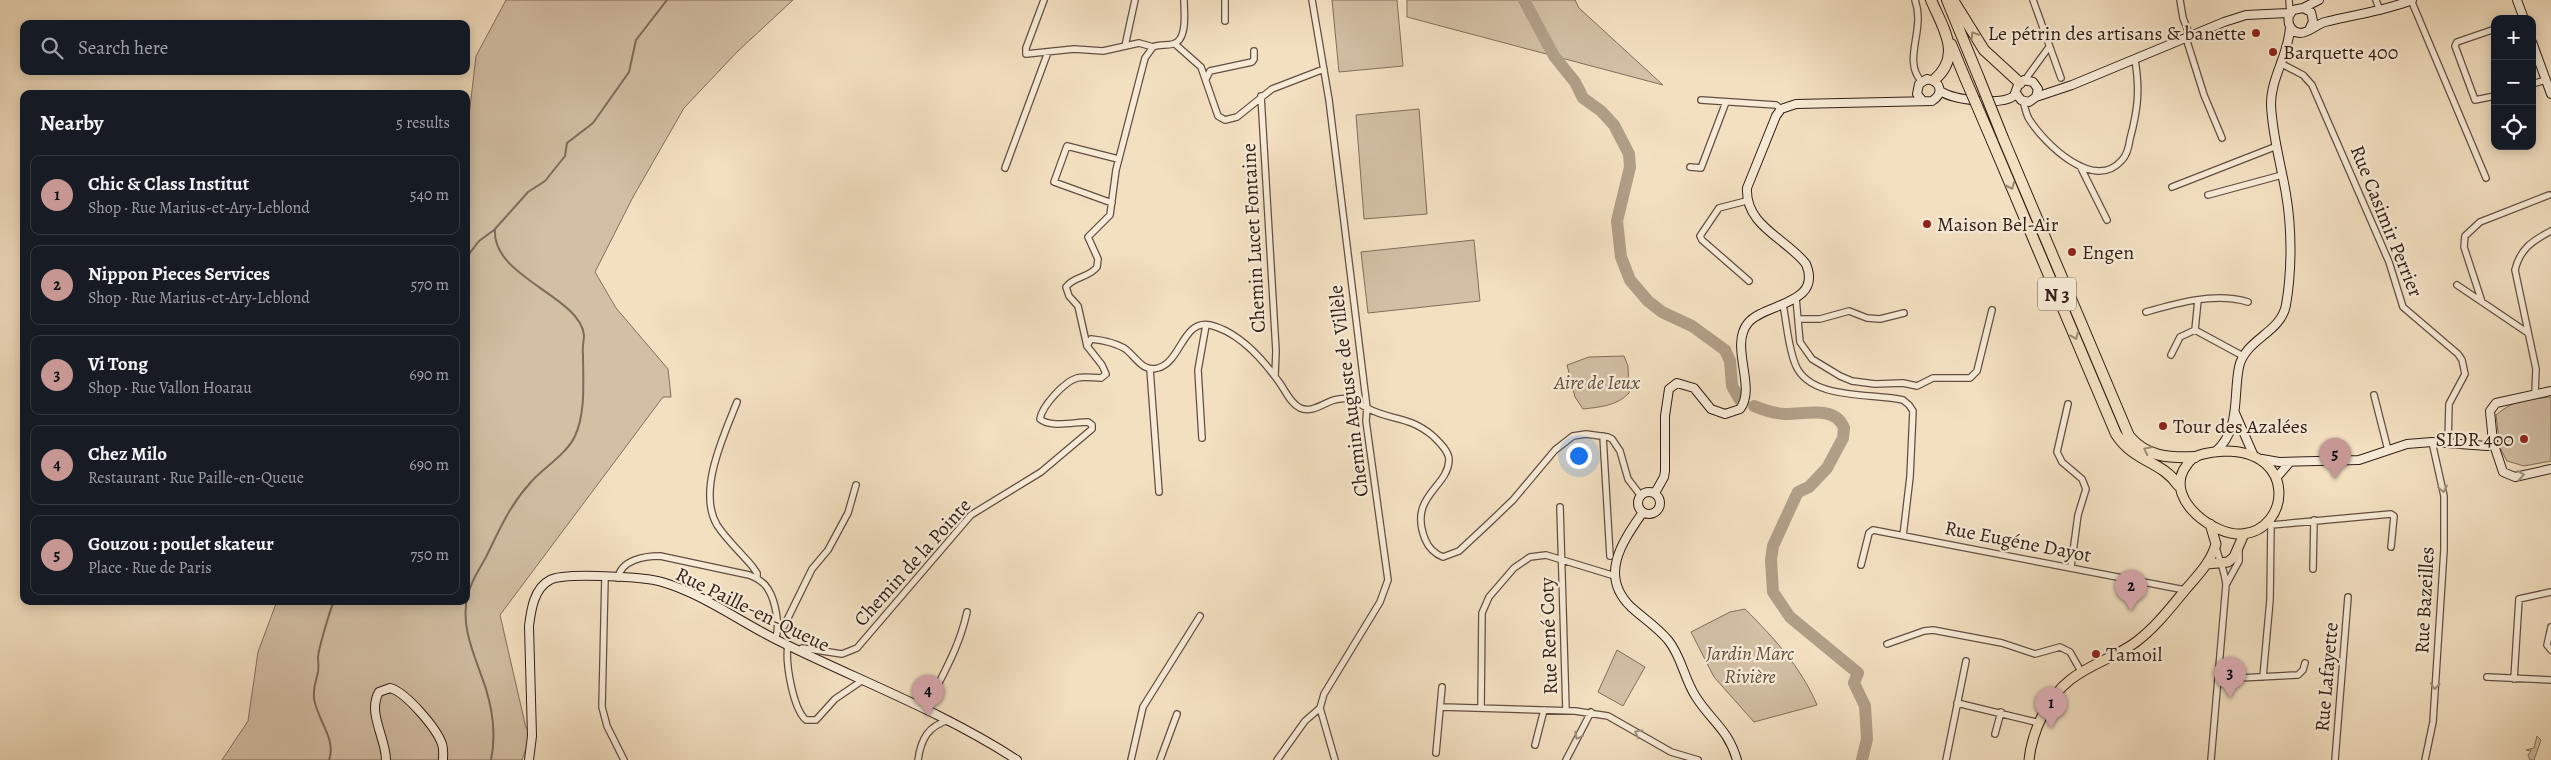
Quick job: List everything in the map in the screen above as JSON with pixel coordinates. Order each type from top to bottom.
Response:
[{"type":"highway","name":"N 3","points":[[1931,0],[1966,78],[2116,434],[2130,451],[2163,470],[2178,485]]},
{"type":"highway","points":[[1931,0],[1949,43],[1950,56],[1943,72],[1934,80]]},
{"type":"highway","name":"N 3","points":[[1947,0],[2128,436],[2134,443],[2150,453],[2167,457],[2195,457]]},
{"type":"highway","points":[[1953,0],[1984,50],[2023,81]]},
{"type":"highway","points":[[2034,212],[2044,219]]},
{"type":"highway","points":[[2071,284],[2071,302]]},
{"type":"main road","points":[[1655,493],[1664,477],[1665,470],[1665,416],[1669,389],[1677,383],[1688,385],[1711,410],[1725,414],[1735,412],[1743,405],[1746,397],[1741,348],[1744,330],[1754,317],[1796,298],[1808,282],[1806,264],[1753,216],[1746,201],[1747,188],[1776,116],[1781,109],[1796,104],[1922,100],[1929,102],[1936,100],[1995,104],[2028,100],[2135,60],[2235,18],[2265,13],[2290,13],[2296,8],[2303,8],[2319,0]]},
{"type":"main road","points":[[2309,30],[2319,0]]},
{"type":"main road","points":[[2284,52],[2300,33],[2325,22],[2380,11],[2412,0]]},
{"type":"main road","points":[[2517,0],[2523,15]]},
{"type":"main road","points":[[2303,8],[2325,22]]},
{"type":"main road","points":[[2265,13],[2281,18],[2300,33]]},
{"type":"main road","points":[[2216,452],[2229,437],[2235,413],[2243,356],[2252,344],[2275,325],[2284,312],[2289,261],[2288,216],[2276,146],[2271,102],[2284,52],[2290,13]]},
{"type":"main road","points":[[2536,53],[2551,94]]},
{"type":"main road","points":[[1904,101],[1917,90],[1921,81],[1927,79],[1934,80],[1939,85],[1940,91],[1936,100]]},
{"type":"main road","points":[[1940,91],[1952,98],[2008,100],[2016,93],[2023,81],[2057,90]]},
{"type":"main road","points":[[2028,100],[2036,85]]},
{"type":"main road","points":[[1917,90],[1922,100]]},
{"type":"main road","points":[[2016,93],[2028,100]]},
{"type":"main road","points":[[2551,391],[2496,403],[2490,412],[2490,444],[2503,472],[2510,476],[2551,469]]},
{"type":"main road","points":[[2235,413],[2253,454]]},
{"type":"main road","points":[[2262,460],[2290,462],[2359,460],[2407,444],[2432,442],[2490,444]]},
{"type":"main road","name":"N 3","points":[[2195,457],[2216,452],[2253,454],[2262,460],[2277,478]]},
{"type":"main road","points":[[2178,485],[2185,468],[2195,457]]},
{"type":"main road","points":[[2207,564],[2228,562],[2234,557],[2244,534],[2269,523],[2279,499],[2277,478],[2290,462]]},
{"type":"main road","name":"N 3","points":[[2178,485],[2188,504],[2210,524],[2226,532],[2244,534]]},
{"type":"main road","points":[[1649,492],[1655,493],[1660,498],[1659,508],[1650,514],[1642,512],[1638,506],[1641,496],[1649,492]]},
{"type":"main road","points":[[1642,512],[1622,543],[1615,566],[1615,576],[1624,599],[1660,631],[1675,650],[1696,697],[1727,735],[1737,760]]},
{"type":"main road","points":[[2029,760],[2030,748],[2040,723],[2060,689],[2082,672],[2125,649],[2142,637],[2207,564],[2216,544],[2210,524]]},
{"type":"main road","name":"Rue Paille-en-Queue","points":[[529,760],[532,736],[529,626],[535,598],[541,588],[549,580],[568,575],[661,581],[685,590],[799,651],[977,734],[1017,760]]},
{"type":"main road","points":[[386,760],[386,747],[374,705],[379,692],[390,688],[404,694],[435,731],[443,747],[443,760]]},
{"type":"street","points":[[1044,0],[1025,52],[1026,54],[1074,49],[1104,51],[1139,43],[1153,47],[1175,44],[1201,67],[1218,116],[1225,120],[1237,116],[1261,96],[1286,82],[1324,69]]},
{"type":"street","points":[[1125,46],[1135,0]]},
{"type":"street","points":[[1175,44],[1182,33],[1184,0]]},
{"type":"street","points":[[1225,0],[1225,21]]},
{"type":"street","name":"Chemin Auguste de Villèle","points":[[1312,0],[1324,69],[1367,408],[1366,421],[1387,571],[1387,587],[1380,602],[1330,680],[1320,708]]},
{"type":"street","points":[[1915,0],[1919,29],[1912,60],[1913,68],[1921,81]]},
{"type":"street","points":[[2033,0],[2061,78]]},
{"type":"street","points":[[2180,0],[2183,18],[2204,95],[2222,138]]},
{"type":"street","points":[[2289,0],[2290,13]]},
{"type":"street","points":[[2376,0],[2380,11]]},
{"type":"street","points":[[2412,0],[2486,178]]},
{"type":"street","points":[[2491,30],[2457,42],[2455,46],[2475,100],[2491,97]]},
{"type":"street","name":"Chemin de la Pointe","points":[[799,651],[802,648],[842,654],[849,653],[857,648],[971,515],[1041,472],[1074,443],[1088,434],[1092,427],[1088,422],[1051,423],[1040,419],[1046,406],[1071,381],[1079,378],[1101,378],[1105,376],[1102,364],[1087,346],[1078,306],[1069,296],[1066,287],[1069,283],[1091,274],[1097,267],[1098,260],[1088,237],[1090,233],[1108,218],[1112,204],[1118,159],[1145,58],[1153,47]]},
{"type":"street","points":[[2023,81],[2034,70],[2049,47]]},
{"type":"street","points":[[1206,79],[1210,71],[1252,62],[1254,51]]},
{"type":"street","points":[[1006,168],[1048,52]]},
{"type":"street","points":[[2028,100],[2026,112],[2030,121],[2046,143],[2080,166],[2100,170],[2112,168],[2122,160],[2127,150],[2140,97],[2135,60]]},
{"type":"street","name":"Rue Casimir Perrier","points":[[2280,63],[2303,75],[2312,85],[2389,262],[2403,307],[2426,325],[2462,360],[2465,374],[2449,404],[2448,443]]},
{"type":"street","points":[[2034,70],[2036,85]]},
{"type":"street","points":[[2536,83],[2546,80]]},
{"type":"street","name":"Chemin Lucet Fontaine","points":[[1261,96],[1276,342],[1275,377]]},
{"type":"street","points":[[1701,100],[1776,105],[1781,109]]},
{"type":"street","points":[[1690,167],[1698,170],[1701,168],[1726,102]]},
{"type":"street","points":[[1112,204],[1054,182],[1068,146],[1118,159]]},
{"type":"street","points":[[2172,187],[2276,146]]},
{"type":"street","points":[[2080,166],[2107,220]]},
{"type":"street","points":[[2208,195],[2282,175]]},
{"type":"street","points":[[2482,302],[2464,247],[2464,236],[2480,222],[2549,195]]},
{"type":"street","points":[[1746,201],[1719,208],[1700,236],[1702,240],[1748,281]]},
{"type":"street","points":[[2535,394],[2536,369],[2515,270],[2518,258],[2525,247],[2551,232]]},
{"type":"street","points":[[2457,285],[2528,333]]},
{"type":"street","points":[[1796,298],[1800,319],[1800,342],[1812,359],[1852,381],[1916,386],[1933,378],[1966,379],[1976,371],[1992,310]]},
{"type":"street","points":[[2146,312],[2185,300],[2230,299],[2248,302]]},
{"type":"street","points":[[2195,330],[2198,300]]},
{"type":"street","points":[[1783,305],[1796,365],[1806,379],[1835,392],[1903,400],[1913,411],[1910,477],[1903,536]]},
{"type":"street","points":[[1800,319],[1820,319],[1835,313],[1849,312],[1867,318],[1880,319],[1904,313]]},
{"type":"street","points":[[1150,369],[1166,364],[1193,328],[1200,324],[1206,325],[1229,334],[1249,347],[1261,358],[1291,400],[1303,409],[1311,409],[1333,400],[1346,398],[1352,399],[1367,408],[1414,423],[1434,438],[1447,452],[1449,459],[1447,469],[1433,489],[1421,514],[1421,528],[1426,543],[1434,552],[1443,557],[1459,551],[1513,500],[1565,440],[1586,434],[1608,437],[1617,444],[1628,479],[1641,496]]},
{"type":"street","points":[[1202,438],[1198,370],[1206,325]]},
{"type":"street","points":[[2195,330],[2243,356]]},
{"type":"street","points":[[2171,355],[2180,337],[2195,330]]},
{"type":"street","points":[[1087,346],[1091,339],[1116,345],[1124,348],[1150,369],[1159,492]]},
{"type":"street","points":[[2374,395],[2388,450]]},
{"type":"street","points":[[737,402],[714,467],[711,501],[717,525],[752,566],[757,573],[757,578]]},
{"type":"street","points":[[2068,404],[2057,452],[2062,462],[2082,479],[2086,489],[2078,515],[2071,567]]},
{"type":"street","points":[[1603,436],[1610,556]]},
{"type":"street","name":"Rue Bazeilles","points":[[2424,760],[2433,722],[2444,550],[2444,496],[2432,442]]},
{"type":"street","points":[[778,627],[784,626],[812,569],[832,542],[848,513],[856,485]]},
{"type":"street","name":"Rue René Coty","points":[[1560,507],[1566,710]]},
{"type":"street","points":[[2264,677],[2270,600],[2269,523],[2391,514],[2394,516],[2395,523],[2391,547]]},
{"type":"street","points":[[2313,569],[2314,520]]},
{"type":"street","name":"Rue Eugéne Dayot","points":[[1861,565],[1871,531],[2071,567],[2185,590]]},
{"type":"street","points":[[2211,760],[2220,680],[2226,585],[2226,572],[2220,562],[2216,544]]},
{"type":"street","points":[[2226,585],[2239,561],[2239,548]]},
{"type":"street","name":"Rue René Coty","points":[[1481,708],[1482,613],[1489,597],[1514,568],[1530,557],[1546,555],[1615,576]]},
{"type":"street","points":[[618,578],[623,568],[637,559],[660,556],[757,578],[768,589],[778,627],[775,639]]},
{"type":"street","points":[[605,577],[602,707],[607,726],[624,760]]},
{"type":"street","points":[[2514,679],[2519,599],[2551,592]]},
{"type":"street","name":"Rue Lafayette","points":[[2335,760],[2348,597]]},
{"type":"street","points":[[926,709],[962,638],[967,612]]},
{"type":"street","points":[[1131,760],[1143,707],[1200,616]]},
{"type":"street","points":[[2551,627],[2547,645],[2551,650]]},
{"type":"street","points":[[1887,644],[1924,631],[1933,630],[2002,643],[2035,654],[2060,646],[2070,652],[2082,672]]},
{"type":"street","points":[[788,645],[786,658],[796,699],[802,716],[806,720],[816,720],[835,699],[863,680]]},
{"type":"street","points":[[1946,760],[1966,661]]},
{"type":"street","points":[[2220,680],[2298,674],[2303,670],[2305,663]]},
{"type":"street","points":[[2487,677],[2551,680]]},
{"type":"street","points":[[1436,753],[1442,707],[1442,687]]},
{"type":"street","points":[[1957,703],[2001,712],[2040,723]]},
{"type":"street","points":[[1442,707],[1591,712],[1608,716],[1671,752],[1698,760]]},
{"type":"street","points":[[1277,760],[1304,721],[1320,708],[1335,760]]},
{"type":"street","points":[[1535,745],[1544,710]]},
{"type":"street","points":[[1566,760],[1591,712]]},
{"type":"street","points":[[1995,734],[2001,712]]},
{"type":"street","points":[[1160,760],[1177,714]]},
{"type":"street","points":[[918,760],[920,745],[928,731],[938,723],[949,720]]},
{"type":"green space","points":[[506,0],[793,0],[737,52],[684,108],[633,197],[595,272],[616,308],[668,369],[671,397],[663,397],[500,615],[526,728],[533,729],[522,760],[222,760],[248,721],[258,652],[276,605],[470,605],[470,108],[476,56]]},
{"type":"green space","points":[[1332,0],[1397,0],[1403,66],[1339,72]]},
{"type":"green space","points":[[1407,0],[1575,0],[1579,8],[1663,85],[1407,17]]},
{"type":"green space","points":[[1419,109],[1427,214],[1364,219],[1356,115]]},
{"type":"green space","points":[[1474,240],[1480,301],[1368,313],[1361,252]]},
{"type":"green space","name":"Aire de Ieux","points":[[1624,356],[1628,366],[1629,393],[1614,403],[1583,409],[1575,397],[1567,365],[1589,357]]},
{"type":"green space","name":"SIDR 400","points":[[2551,397],[2551,461],[2524,466],[2507,461],[2500,448],[2496,415],[2515,403]]},
{"type":"green space","name":"Jardin Marc Rivière","points":[[1745,609],[1795,666],[1811,691],[1817,705],[1754,722],[1714,677],[1691,632],[1730,612]]},
{"type":"green space","points":[[1617,650],[1645,667],[1623,706],[1598,692]]},
{"type":"green space","points":[[2537,736],[2541,740],[2534,760],[2530,760],[2528,755],[2531,751],[2526,750],[2534,748]]},
{"type":"shaded area","points":[[1572,453],[1576,453],[1580,459],[1576,465],[1572,465],[1568,461],[1568,457]]},
{"type":"waterway","points":[[470,589],[506,518],[523,491],[571,443],[579,427],[582,406],[584,335],[579,321],[568,309],[520,273],[507,260],[498,246],[495,229],[528,192],[545,181],[565,156],[567,143],[593,123],[629,72],[636,40],[667,0]]},
{"type":"waterway","points":[[1524,0],[1554,56],[1575,82],[1583,98],[1601,111],[1614,125],[1629,154],[1630,167],[1617,221],[1621,257],[1630,280],[1648,301],[1662,312],[1692,326],[1725,350],[1730,361],[1732,386],[1740,400]]},
{"type":"waterway","points":[[470,253],[479,241],[494,230]]},
{"type":"waterway","points":[[1754,406],[1784,414],[1826,413],[1834,416],[1844,428],[1843,438],[1827,468],[1809,487],[1798,492],[1773,546],[1771,560],[1773,592],[1790,617],[1858,673],[1854,683],[1865,706],[1867,739],[1862,760]]},
{"type":"waterway","points":[[329,760],[330,744],[316,706],[314,694],[319,652],[333,605]]},
{"type":"waterway","points":[[466,605],[467,630],[486,689],[492,715],[493,742],[491,760]]},
{"type":"place","name":"Le pétrin des artisans & banette","points":[[2256,33]]},
{"type":"place","name":"Barquette 400","points":[[2273,52]]},
{"type":"place","name":"Maison Bel-Air","points":[[1927,224]]},
{"type":"place","name":"Engen","points":[[2072,252]]},
{"type":"place","name":"Tour des Azalées","points":[[2163,426]]},
{"type":"place","name":"SIDR 400","points":[[2524,439]]},
{"type":"place","name":"Gouzou : poulet skateur","points":[[2335,479]]},
{"type":"place","name":"Nippon Pieces Services","points":[[2131,611]]},
{"type":"place","name":"Tamoil","points":[[2096,654]]},
{"type":"place","name":"Vi Tong","points":[[2230,698]]},
{"type":"place","name":"Chez Milo","points":[[928,716]]},
{"type":"place","name":"Chic & Class Institut","points":[[2051,728]]}]
